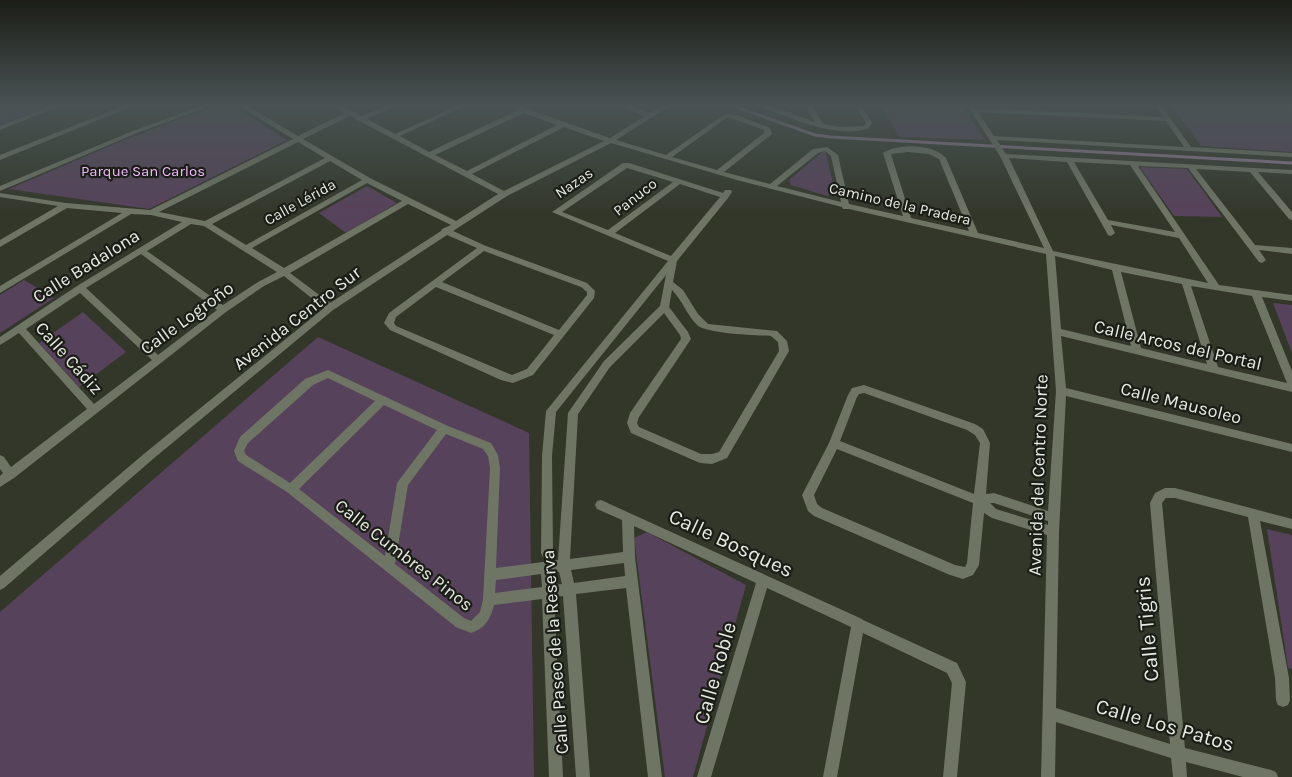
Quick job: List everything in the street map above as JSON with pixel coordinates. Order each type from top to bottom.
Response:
[{"type":"street","points":[[0,158],[42,141]]},
{"type":"street","points":[[0,189],[113,141]]},
{"type":"street","points":[[151,213],[290,141]]},
{"type":"street","points":[[302,141],[367,180],[456,224]]},
{"type":"street","points":[[404,141],[504,194]]},
{"type":"street","points":[[428,155],[457,141]]},
{"type":"street","points":[[467,174],[531,141]]},
{"type":"street","name":"Avenida Centro Sur","points":[[0,584],[150,456],[330,308],[504,194],[609,141]]},
{"type":"street","name":"Camino de la Pradera","points":[[615,141],[846,207],[1116,268],[1256,294],[1292,298]]},
{"type":"street","points":[[668,157],[690,141]]},
{"type":"street","points":[[719,172],[759,141]]},
{"type":"street","name":"Avenida del Centro Norte","points":[[995,141],[1003,154],[1050,253],[1057,332],[1061,391],[1053,532],[1048,777]]},
{"type":"street","points":[[1021,141],[1292,155]]},
{"type":"street","points":[[1183,141],[1189,149]]},
{"type":"street","points":[[771,187],[816,151],[828,149],[834,155],[846,207]]},
{"type":"street","points":[[908,220],[887,153],[898,150],[931,152],[942,158],[975,236]]},
{"type":"street","points":[[1003,154],[1133,164],[1292,172]]},
{"type":"street","points":[[206,224],[331,158]]},
{"type":"street","points":[[1069,159],[1112,233]]},
{"type":"street","points":[[1133,164],[1215,286]]},
{"type":"street","name":"Nazas","points":[[673,260],[556,212],[626,165],[678,182],[726,194]]},
{"type":"street","points":[[1190,166],[1262,260]]},
{"type":"street","points":[[1252,170],[1292,218]]},
{"type":"street","name":"Calle Lérida","points":[[246,248],[367,180]]},
{"type":"street","name":"Panuco","points":[[609,234],[678,182]]},
{"type":"street","name":"Calle Paseo de la Reserva","points":[[547,553],[547,463],[551,411],[726,194]]},
{"type":"street","points":[[0,195],[66,205],[151,213],[206,224],[284,272],[330,308]]},
{"type":"street","points":[[0,203],[11,197]]},
{"type":"street","name":"Calle Logroño","points":[[0,482],[157,359],[223,310],[261,284],[407,201]]},
{"type":"street","points":[[0,244],[66,205]]},
{"type":"street","points":[[0,290],[130,211]]},
{"type":"street","name":"Calle Badalona","points":[[0,342],[80,288],[191,220]]},
{"type":"street","points":[[1106,222],[1181,236]]},
{"type":"street","points":[[445,231],[483,248],[589,288],[591,296],[530,372],[513,379],[504,377],[393,328],[389,319],[483,248]]},
{"type":"street","points":[[1252,247],[1292,251]]},
{"type":"street","points":[[142,250],[223,310]]},
{"type":"street","name":"Calle Paseo de la Reserva","points":[[583,777],[569,590],[564,567],[573,412],[607,364],[664,307],[673,260]]},
{"type":"street","points":[[1116,268],[1137,351]]},
{"type":"street","points":[[1184,281],[1214,370]]},
{"type":"street","points":[[435,283],[560,334]]},
{"type":"street","points":[[664,307],[685,334],[686,339],[634,416],[632,423],[635,430],[700,458],[712,459],[723,455],[784,351],[782,341],[774,333],[706,327],[697,322],[678,288],[668,283]]},
{"type":"street","points":[[80,288],[157,359]]},
{"type":"street","points":[[1256,294],[1292,383]]},
{"type":"street","name":"Calle Cádiz","points":[[20,328],[93,409]]},
{"type":"street","name":"Calle Arcos del Portal","points":[[1057,332],[1292,388]]},
{"type":"street","name":"Calle Cumbres Pinos","points":[[328,374],[337,376],[444,429],[487,446],[492,455],[494,468],[489,600],[484,619],[480,624],[472,627],[460,623],[390,566],[291,490],[242,458],[239,451],[244,440],[309,382],[319,376],[328,374]]},
{"type":"street","points":[[864,390],[970,427],[978,432],[985,443],[973,565],[970,571],[963,573],[954,571],[818,512],[812,507],[808,495],[834,443],[853,395],[864,390]]},
{"type":"street","name":"Calle Mausoleo","points":[[1061,391],[1292,448]]},
{"type":"street","points":[[291,490],[383,400]]},
{"type":"street","points":[[390,566],[403,482],[444,429]]},
{"type":"street","points":[[834,443],[978,500],[992,513],[1053,532]]},
{"type":"street","points":[[0,460],[10,475]]},
{"type":"street","name":"Calle Tigris","points":[[1180,777],[1156,503],[1158,496],[1165,492],[1175,493],[1253,514]]},
{"type":"street","points":[[978,500],[994,498],[1054,518]]},
{"type":"street","name":"Calle Bosques","points":[[601,505],[945,664],[957,674],[959,682],[950,777]]},
{"type":"street","points":[[1283,700],[1287,679],[1253,514],[1292,524]]},
{"type":"street","points":[[628,518],[629,557],[655,777]]},
{"type":"street","points":[[490,575],[564,567],[629,557]]},
{"type":"street","name":"Calle Paseo de la Reserva","points":[[547,569],[556,777]]},
{"type":"street","name":"Calle Roble","points":[[704,777],[763,580]]},
{"type":"street","points":[[489,600],[632,581]]},
{"type":"street","points":[[830,777],[858,623]]},
{"type":"street","name":"Calle Los Patos","points":[[1049,713],[1177,752],[1271,777]]},
{"type":"green space","name":"Parque San Carlos","points":[[121,141],[284,141],[149,209],[9,189]]},
{"type":"green space","points":[[1198,141],[1292,141],[1292,152],[1201,146]]},
{"type":"green space","points":[[825,150],[835,191],[827,196],[791,185],[789,180]]},
{"type":"green space","points":[[1140,167],[1187,169],[1222,217],[1174,216]]},
{"type":"green space","points":[[367,186],[397,203],[346,233],[319,213]]},
{"type":"green space","points":[[24,280],[54,298],[0,333],[0,295]]},
{"type":"green space","points":[[1273,303],[1292,305],[1292,353]]},
{"type":"green space","points":[[83,312],[126,352],[79,387],[39,343]]},
{"type":"green space","points":[[318,337],[529,433],[534,777],[0,777],[0,612]]},
{"type":"green space","points":[[1267,529],[1292,535],[1292,669],[1288,668]]},
{"type":"green space","points":[[647,532],[746,585],[693,777],[665,777],[634,538]]},
{"type":"waterway","points":[[907,141],[1292,163]]}]
